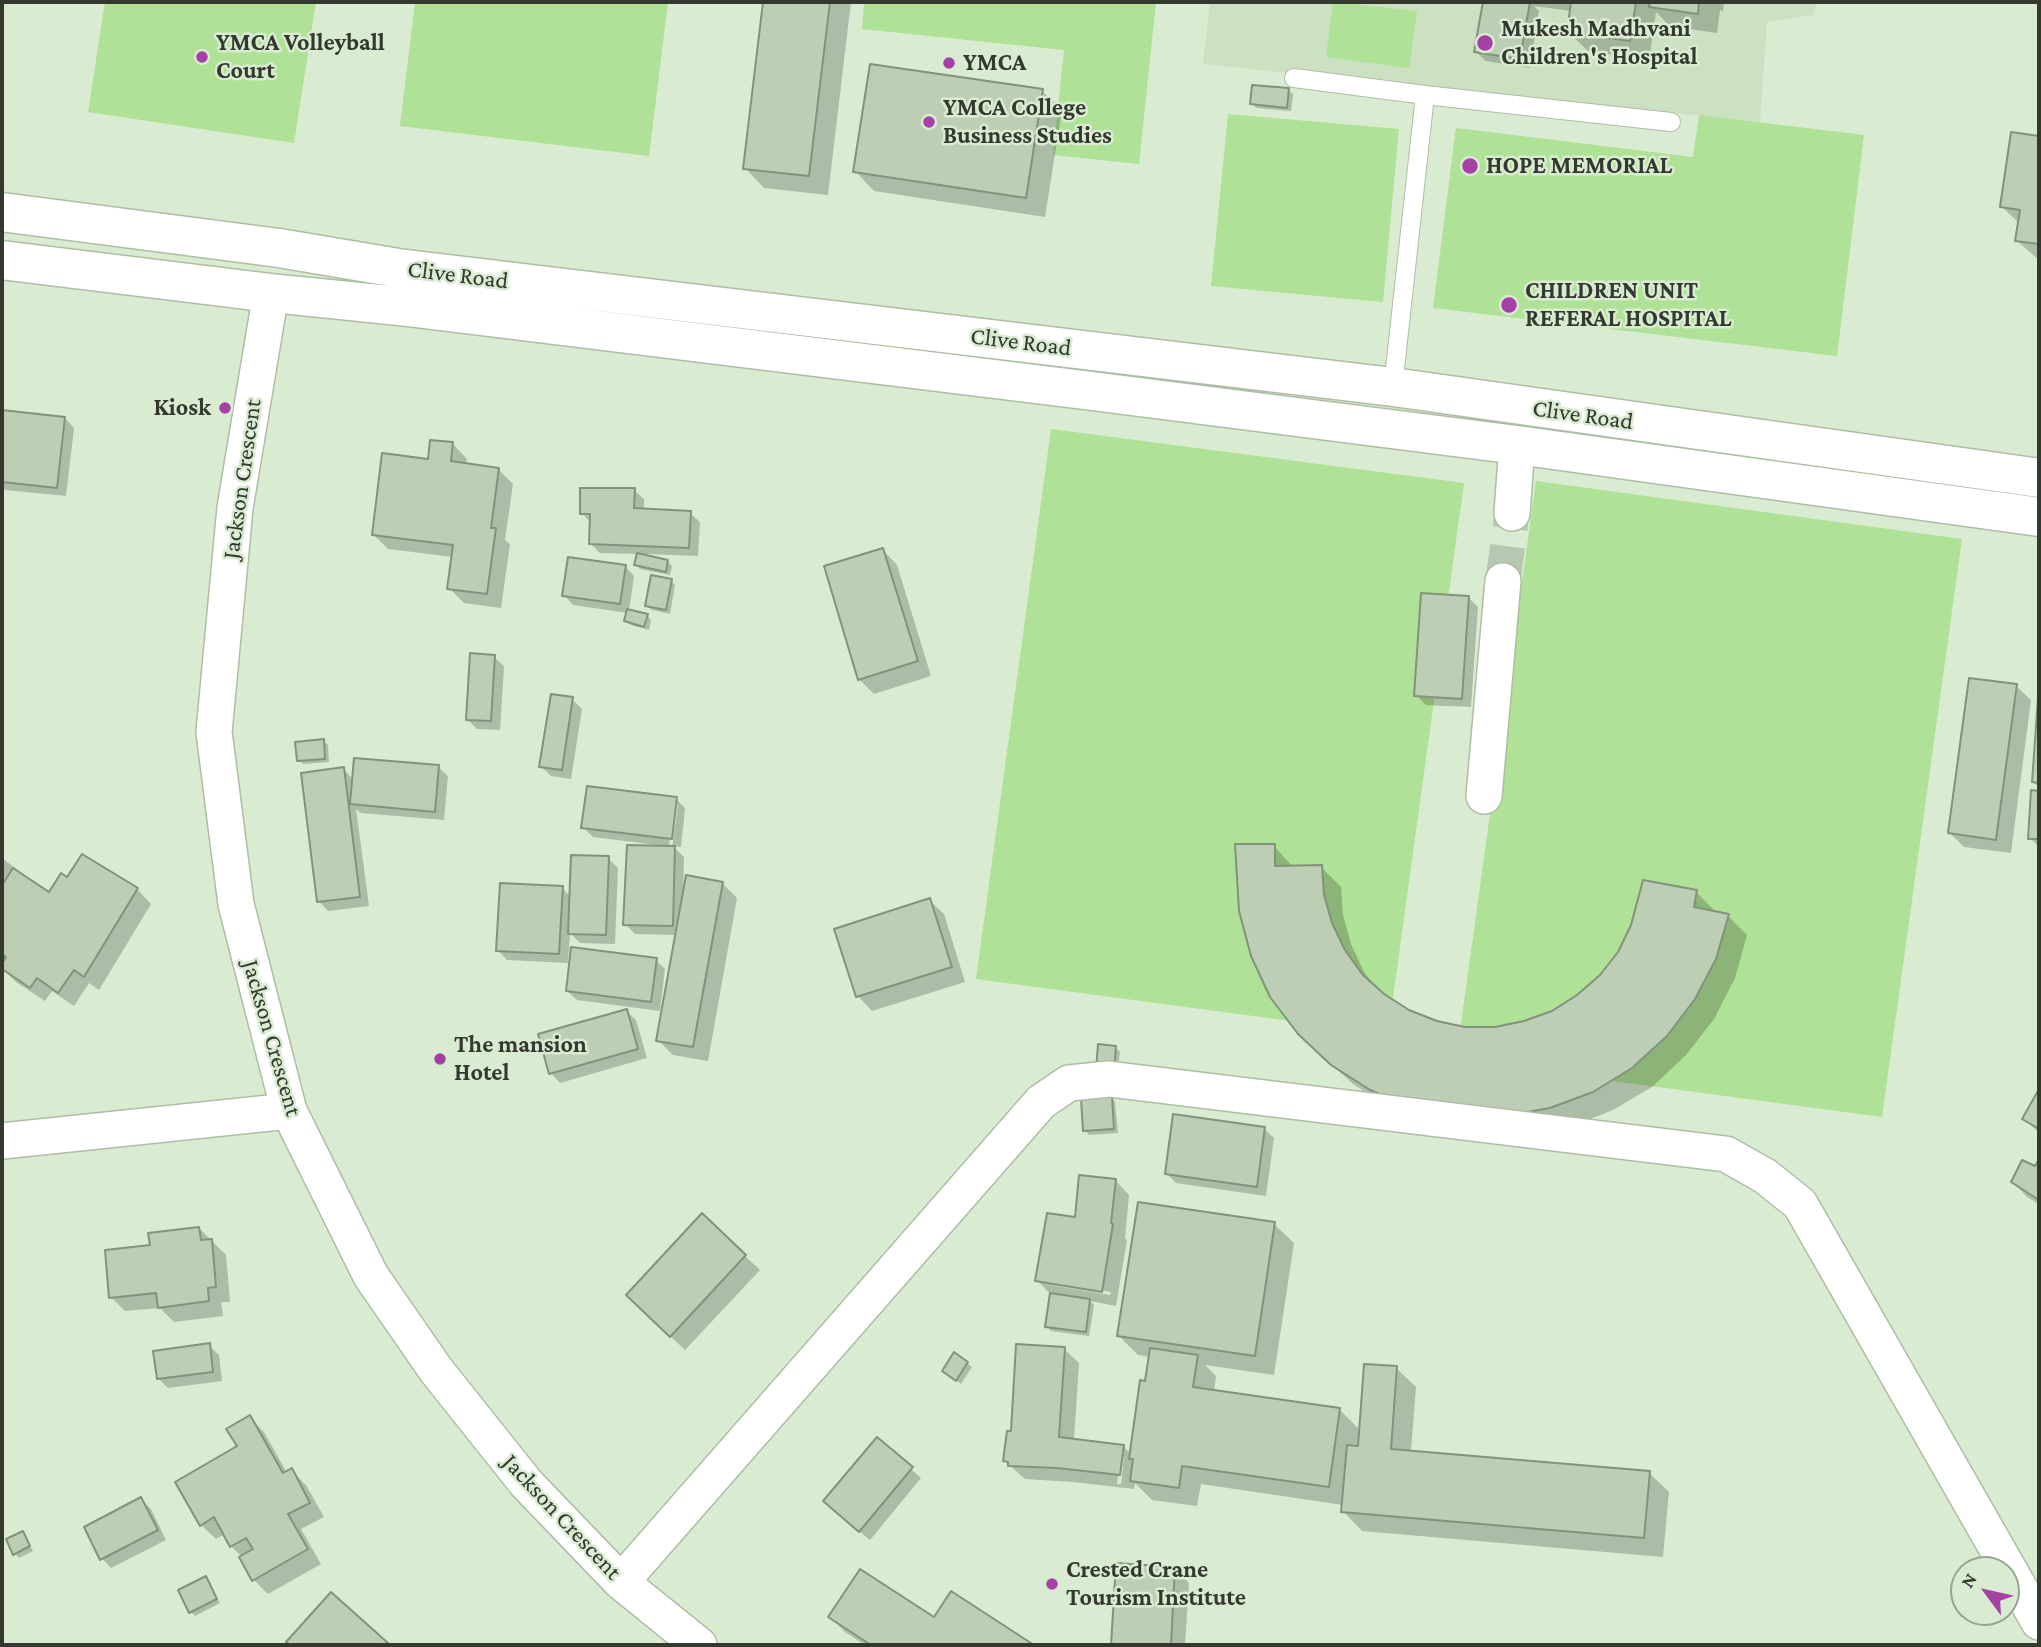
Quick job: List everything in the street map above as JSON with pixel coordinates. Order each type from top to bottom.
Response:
[{"type":"street","name":"Clive Road","points":[[2,212],[279,247],[412,270],[1393,387],[2039,478]]},
{"type":"street","name":"Clive Road","points":[[2,260],[492,317],[1517,445],[2039,517]]},
{"type":"street","name":"Jackson Crescent","points":[[271,293],[234,508],[214,732],[236,904],[289,1111],[371,1276],[429,1360],[526,1483],[621,1582],[699,1645]]},
{"type":"street","points":[[1512,513],[1517,445]]},
{"type":"street","points":[[1484,796],[1503,581]]},
{"type":"street","points":[[621,1582],[1041,1102],[1069,1083],[1110,1079],[1726,1154],[1765,1175],[1800,1204],[2039,1622]]},
{"type":"street","points":[[2,1141],[289,1111]]},
{"type":"lane","points":[[1294,78],[1671,122]]},
{"type":"lane","points":[[1393,387],[1425,95]]},
{"type":"shaded area","name":"Mukesh Madhvani Children's Hospital","points":[[1210,2],[1817,2],[1813,15],[1767,22],[1760,122],[1203,64]]},
{"type":"green space","name":"YMCA Volleyball Court","points":[[105,2],[316,2],[294,143],[88,112]]},
{"type":"green space","points":[[415,2],[668,2],[649,156],[400,126]]},
{"type":"green space","points":[[864,2],[1156,2],[1139,164],[1053,155],[1064,50],[862,29]]},
{"type":"green space","points":[[1333,2],[1417,11],[1409,68],[1326,57]]},
{"type":"green space","points":[[1228,114],[1399,129],[1383,302],[1211,286]]},
{"type":"green space","points":[[1699,115],[1864,135],[1837,356],[1433,308],[1456,128],[1693,157]]},
{"type":"green space","points":[[1051,429],[1464,483],[1388,1034],[976,979]]},
{"type":"green space","points":[[1536,481],[1962,539],[1882,1117],[1456,1060]]},
{"type":"building","points":[[763,2],[830,2],[809,176],[743,169]]},
{"type":"building","points":[[1483,2],[1530,2],[1520,59],[1474,52]]},
{"type":"building","points":[[1571,2],[1636,2],[1630,41],[1567,32]]},
{"type":"building","points":[[1650,2],[1699,2],[1698,14],[1649,7]]},
{"type":"building","points":[[870,64],[1043,89],[1026,198],[853,172]]},
{"type":"building","points":[[1252,85],[1289,88],[1287,108],[1250,104]]},
{"type":"building","points":[[2011,132],[2039,136],[2039,244],[2015,241],[2020,210],[2000,207]]},
{"type":"building","points":[[2,410],[65,417],[57,488],[2,482]]},
{"type":"building","points":[[430,440],[453,442],[451,461],[499,468],[491,528],[496,528],[487,594],[447,589],[453,545],[372,535],[382,453],[428,459]]},
{"type":"building","points":[[580,488],[635,488],[634,508],[691,511],[689,548],[589,544],[590,514],[580,514]]},
{"type":"building","points":[[883,548],[918,661],[858,680],[824,566]]},
{"type":"building","points":[[637,553],[668,560],[666,572],[634,565]]},
{"type":"building","points":[[568,557],[626,565],[620,604],[562,596]]},
{"type":"building","points":[[651,575],[672,579],[666,610],[645,606]]},
{"type":"building","points":[[1421,593],[1469,596],[1462,699],[1414,696]]},
{"type":"building","points":[[627,609],[648,614],[644,627],[624,621]]},
{"type":"building","points":[[470,653],[495,655],[491,721],[466,720]]},
{"type":"building","points":[[1969,678],[2017,684],[1996,840],[1948,833]]},
{"type":"building","points":[[2039,684],[2039,783],[2032,782]]},
{"type":"building","points":[[551,694],[573,697],[562,770],[539,767]]},
{"type":"building","points":[[324,739],[325,759],[297,761],[295,742]]},
{"type":"building","points":[[354,758],[439,765],[435,812],[350,804]]},
{"type":"building","points":[[344,767],[360,897],[317,902],[301,773]]},
{"type":"building","points":[[587,786],[677,797],[672,839],[581,828]]},
{"type":"building","points":[[2031,790],[2039,791],[2039,839],[2028,839]]},
{"type":"building","points":[[1235,844],[1275,844],[1275,866],[1322,865],[1324,895],[1332,923],[1345,950],[1362,974],[1384,994],[1409,1010],[1437,1021],[1465,1027],[1495,1027],[1524,1021],[1552,1011],[1577,995],[1600,975],[1618,952],[1631,925],[1643,880],[1697,890],[1694,907],[1729,914],[1716,959],[1695,999],[1667,1036],[1632,1068],[1593,1092],[1550,1108],[1505,1116],[1413,1107],[1370,1090],[1331,1065],[1298,1034],[1270,997],[1251,956],[1239,911]]},
{"type":"building","points":[[627,845],[675,846],[673,926],[623,925]]},
{"type":"building","points":[[82,854],[138,888],[84,977],[74,970],[58,993],[37,978],[30,988],[2,969],[6,957],[2,954],[2,885],[13,868],[49,892],[61,873],[67,877]]},
{"type":"building","points":[[571,855],[609,856],[606,935],[568,934]]},
{"type":"building","points":[[686,875],[723,882],[693,1047],[656,1041]]},
{"type":"building","points":[[500,883],[563,886],[559,954],[496,951]]},
{"type":"building","points":[[930,898],[952,967],[856,997],[834,929]]},
{"type":"building","points":[[571,947],[657,958],[651,1002],[566,991]]},
{"type":"building","points":[[627,1009],[638,1049],[549,1074],[538,1034]]},
{"type":"building","points":[[1098,1044],[1116,1046],[1114,1071],[1096,1070]]},
{"type":"building","points":[[2039,1089],[2039,1129],[2022,1119]]},
{"type":"building","points":[[1112,1096],[1114,1129],[1083,1131],[1081,1098]]},
{"type":"building","points":[[1173,1114],[1265,1127],[1257,1187],[1165,1174]]},
{"type":"building","points":[[2039,1159],[2039,1200],[2011,1182],[2022,1160],[2035,1166]]},
{"type":"building","points":[[1079,1175],[1116,1179],[1113,1224],[1102,1292],[1035,1281],[1047,1213],[1075,1217]]},
{"type":"building","points":[[1138,1202],[1275,1222],[1255,1356],[1117,1336]]},
{"type":"building","points":[[702,1213],[746,1255],[670,1337],[626,1295]]},
{"type":"building","points":[[199,1227],[201,1240],[212,1239],[216,1287],[208,1288],[209,1301],[158,1308],[156,1293],[109,1298],[105,1250],[150,1245],[148,1233]]},
{"type":"building","points":[[1050,1293],[1090,1299],[1086,1332],[1045,1327]]},
{"type":"building","points":[[210,1343],[213,1372],[157,1379],[153,1351]]},
{"type":"building","points":[[1016,1344],[1065,1347],[1059,1437],[1124,1445],[1120,1475],[1008,1466],[1008,1462],[1003,1461],[1007,1431],[1011,1431]]},
{"type":"building","points":[[1150,1348],[1198,1355],[1193,1387],[1340,1408],[1329,1487],[1182,1466],[1179,1488],[1130,1481],[1133,1459],[1129,1459],[1140,1380],[1145,1381]]},
{"type":"building","points":[[954,1352],[968,1362],[956,1381],[942,1371]]},
{"type":"building","points":[[1364,1364],[1397,1366],[1391,1449],[1650,1471],[1644,1538],[1341,1512],[1347,1445],[1358,1446]]},
{"type":"building","points":[[250,1415],[283,1473],[292,1468],[310,1503],[288,1514],[308,1549],[252,1581],[239,1557],[253,1549],[246,1538],[230,1547],[214,1517],[200,1526],[175,1482],[237,1446],[226,1429]]},
{"type":"building","points":[[877,1437],[913,1467],[859,1532],[823,1501]]},
{"type":"building","points":[[141,1497],[158,1530],[100,1560],[84,1527]]},
{"type":"building","points":[[23,1531],[30,1546],[13,1555],[6,1539]]},
{"type":"building","points":[[1116,1563],[1175,1567],[1171,1645],[1111,1645]]},
{"type":"building","points":[[860,1569],[934,1617],[951,1591],[1034,1645],[871,1645],[828,1617]]},
{"type":"building","points":[[206,1576],[217,1599],[189,1613],[178,1590]]},
{"type":"building","points":[[331,1592],[388,1643],[290,1645],[286,1642]]},
{"type":"tunnel","points":[[1503,581],[1512,513]]},
{"type":"place","name":"Mukesh Madhvani Children's Hospital","points":[[1485,43]]},
{"type":"place","name":"YMCA Volleyball Court","points":[[202,57]]},
{"type":"place","name":"YMCA","points":[[949,63]]},
{"type":"place","name":"YMCA College Business Studies","points":[[929,122]]},
{"type":"place","name":"HOPE MEMORIAL","points":[[1470,166]]},
{"type":"place","name":"CHILDREN UNIT REFERAL HOSPITAL","points":[[1509,305]]},
{"type":"place","name":"Kiosk","points":[[225,408]]},
{"type":"place","name":"The mansion Hotel","points":[[440,1059]]},
{"type":"place","name":"Crested Crane Tourism Institute","points":[[1052,1584]]}]
